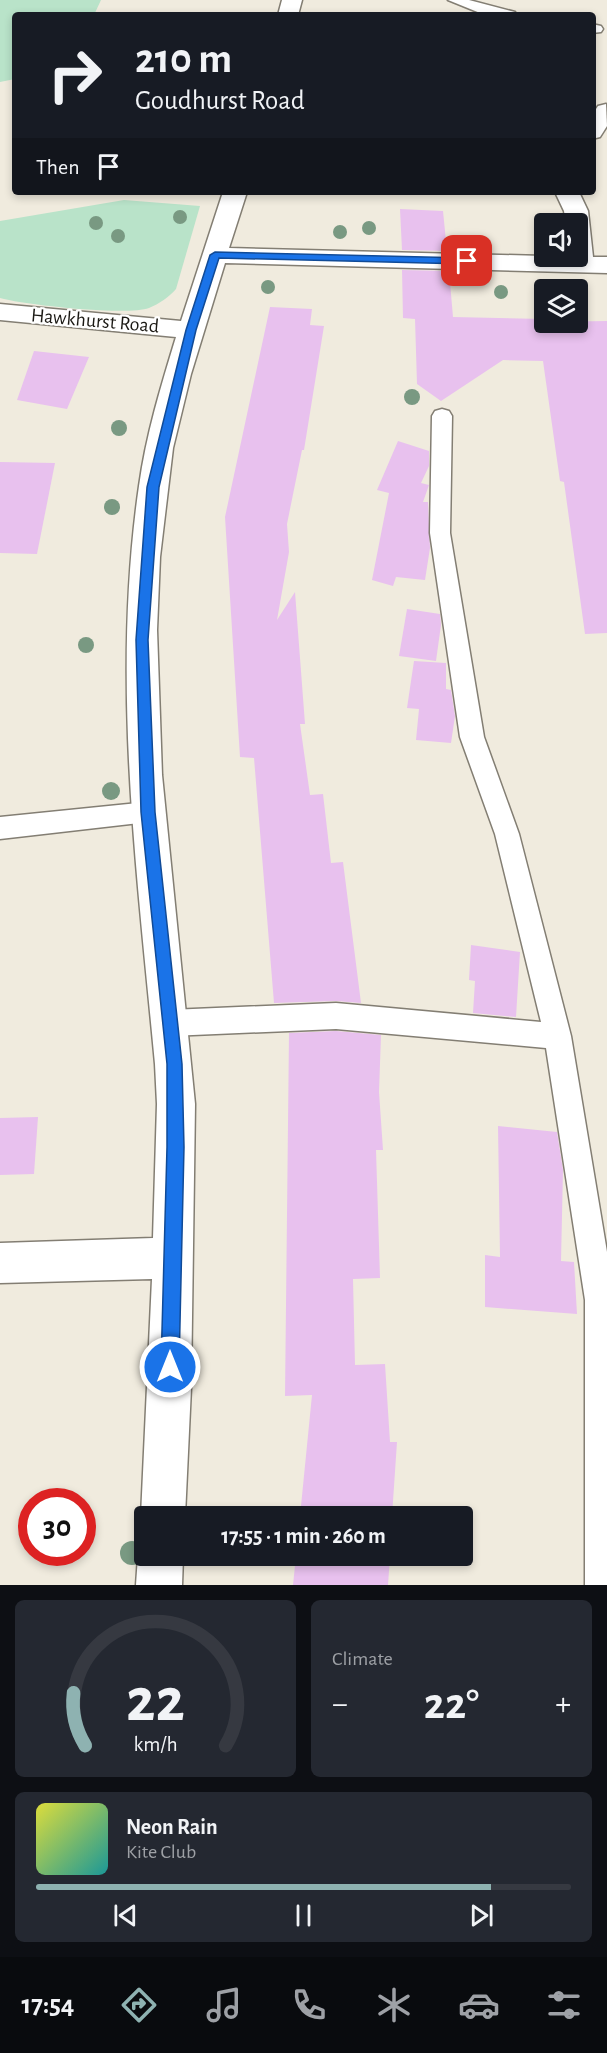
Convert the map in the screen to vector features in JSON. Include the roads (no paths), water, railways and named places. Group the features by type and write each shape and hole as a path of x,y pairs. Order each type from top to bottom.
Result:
{"street":[{"path":"596,126 606,111"},
{"path":"164,1506 170,1388 176,1104 148,812 142,640 147,543 155,475 191,330 234,195"},
{"path":"568,195 576,213"},
{"path":"215,255 534,263"},
{"path":"588,264 607,265"},
{"name":"Hawkhurst Road","path":"0,312 191,330"},
{"path":"0,1263 171,1258"},
{"path":"159,1585 160,1566"}],"lane":[{"path":"455,0 496,12"},
{"path":"442,416 440,533 472,737 507,834 558,1036 600,1300 602,1585"},
{"path":"0,828 148,812"},
{"path":"170,1023 336,1016 558,1036"}]}
